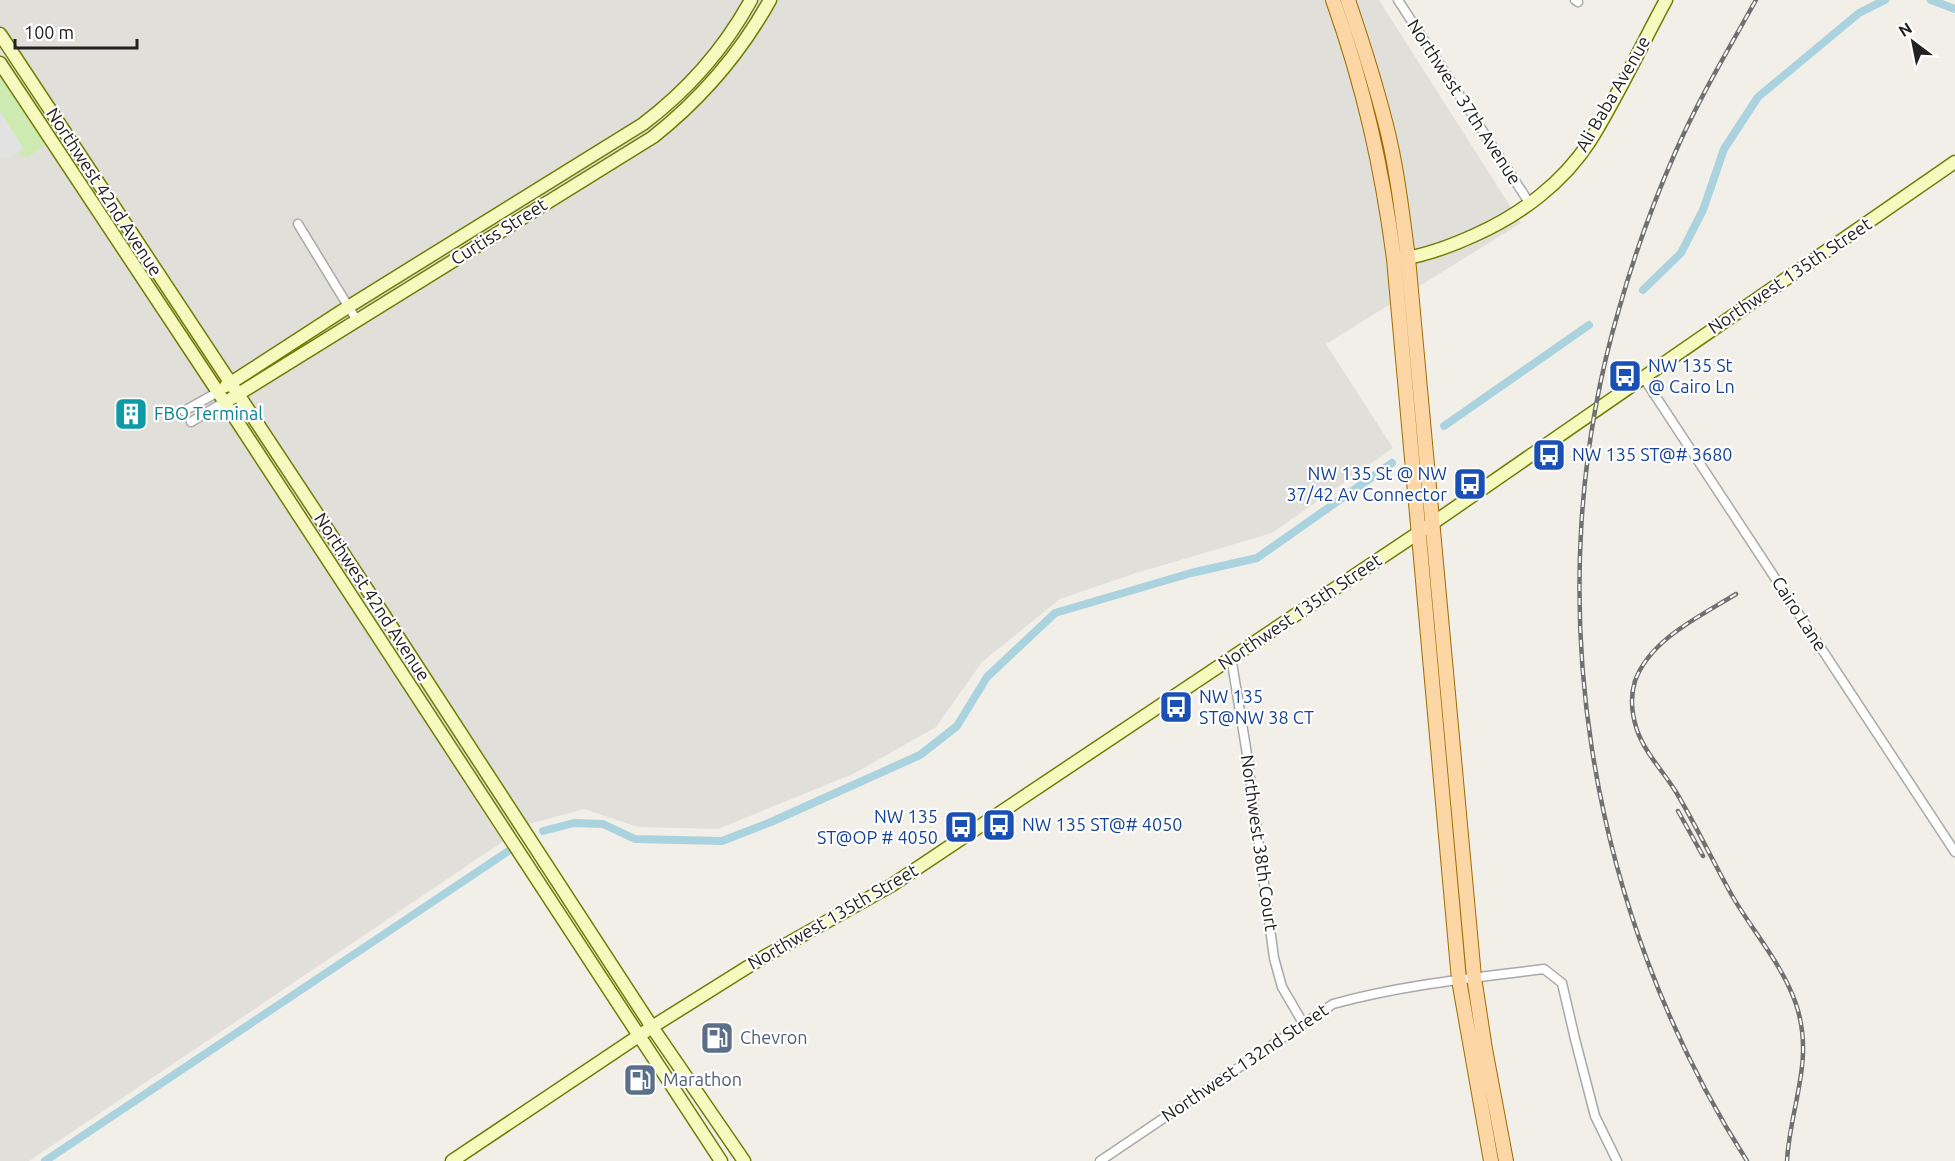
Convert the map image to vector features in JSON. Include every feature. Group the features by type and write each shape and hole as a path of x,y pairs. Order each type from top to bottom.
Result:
{"main road":[{"path":"1333,0 1350,47 1375,139 1386,197 1394,259 1459,980 1491,1161"},
{"path":"1348,0 1371,70 1386,127 1398,186 1408,258 1474,977 1506,1161"}],"street":[{"name":"Curtiss Street","path":"191,422 221,397 348,307 643,124 689,84 720,48 751,0"},
{"name":"Curtiss Street","path":"235,388 356,319 653,137 706,90 752,32 770,0"},
{"name":"Northwest 37th Avenue","path":"1398,0 1530,204"},
{"name":"Ali Baba Avenue","path":"1394,259 1408,258 1448,247 1500,224 1530,204 1559,178 1589,142 1666,0"},
{"name":"Northwest 42nd Avenue","path":"0,34 235,388 652,1027 744,1161"},
{"path":"720,48 733,58"},
{"name":"Northwest 42nd Avenue","path":"0,63 721,1161"},
{"path":"55,147 69,138"},
{"name":"Northwest 135th Street","path":"452,1161 652,1027 762,958 892,885 1433,523 1643,377 1953,168"},
{"path":"298,224 356,319"},
{"name":"Cairo Lane","path":"1643,377 1955,852"},
{"name":"Curtiss Street","path":"184,411 221,397"},
{"path":"364,615 378,606"},
{"name":"Northwest 38th Court","path":"1231,657 1246,748 1274,958 1282,987 1303,1023"},
{"path":"507,832 520,824"},
{"name":"Northwest 132nd Street","path":"1100,1161 1333,1004 1474,977 1544,969 1563,983 1595,1116 1617,1161"}],"shaded area":[{"path":"0,0 1379,0 1521,223 1326,344 1393,448 1272,533 1133,574 1060,599 982,662 936,727 853,774 718,829 638,827 584,809 529,824 29,1161 0,1161"},
{"path":"0,112 24,149 6,159 0,157"}],"green space":[{"path":"0,72 46,144 28,157 21,156 19,152 23,148 0,112"}],"waterway":[{"path":"1643,290 1681,253 1703,210 1724,149 1758,97 1859,13 1885,0"},
{"path":"1931,0 1955,9"},
{"path":"1444,426 1589,325"},
{"path":"543,831 574,823 603,824 635,839 722,841 771,822 920,755 957,726 987,677 1055,613 1191,573 1257,558 1392,463"},
{"path":"45,1161 507,852"}],"railway":[{"path":"1747,1161 1692,1065 1648,963 1614,857 1592,748 1581,638 1581,527 1594,417 1619,309 1638,250 1659,191 1684,133 1756,0"},
{"path":"1736,594 1678,630 1652,653 1642,666 1635,681 1632,706 1637,730 1645,746 1676,792 1734,899 1784,976 1796,1004 1801,1025 1802,1064 1787,1161"},
{"path":"1678,811 1703,856"}],"place":[{"name":"NW 135 St @ Cairo Ln","path":"1625,376"},
{"name":"FBO Terminal","path":"131,414"},
{"name":"NW 135 ST@# 3680","path":"1549,455"},
{"name":"NW 135 St @ NW 37/42 Av Connector","path":"1470,484"},
{"name":"NW 135 ST@NW 38 CT","path":"1176,707"},
{"name":"NW 135 ST@# 4050","path":"999,825"},
{"name":"NW 135 ST@OP # 4050","path":"961,827"},
{"name":"Chevron","path":"717,1038"},
{"name":"Marathon","path":"640,1080"}]}
